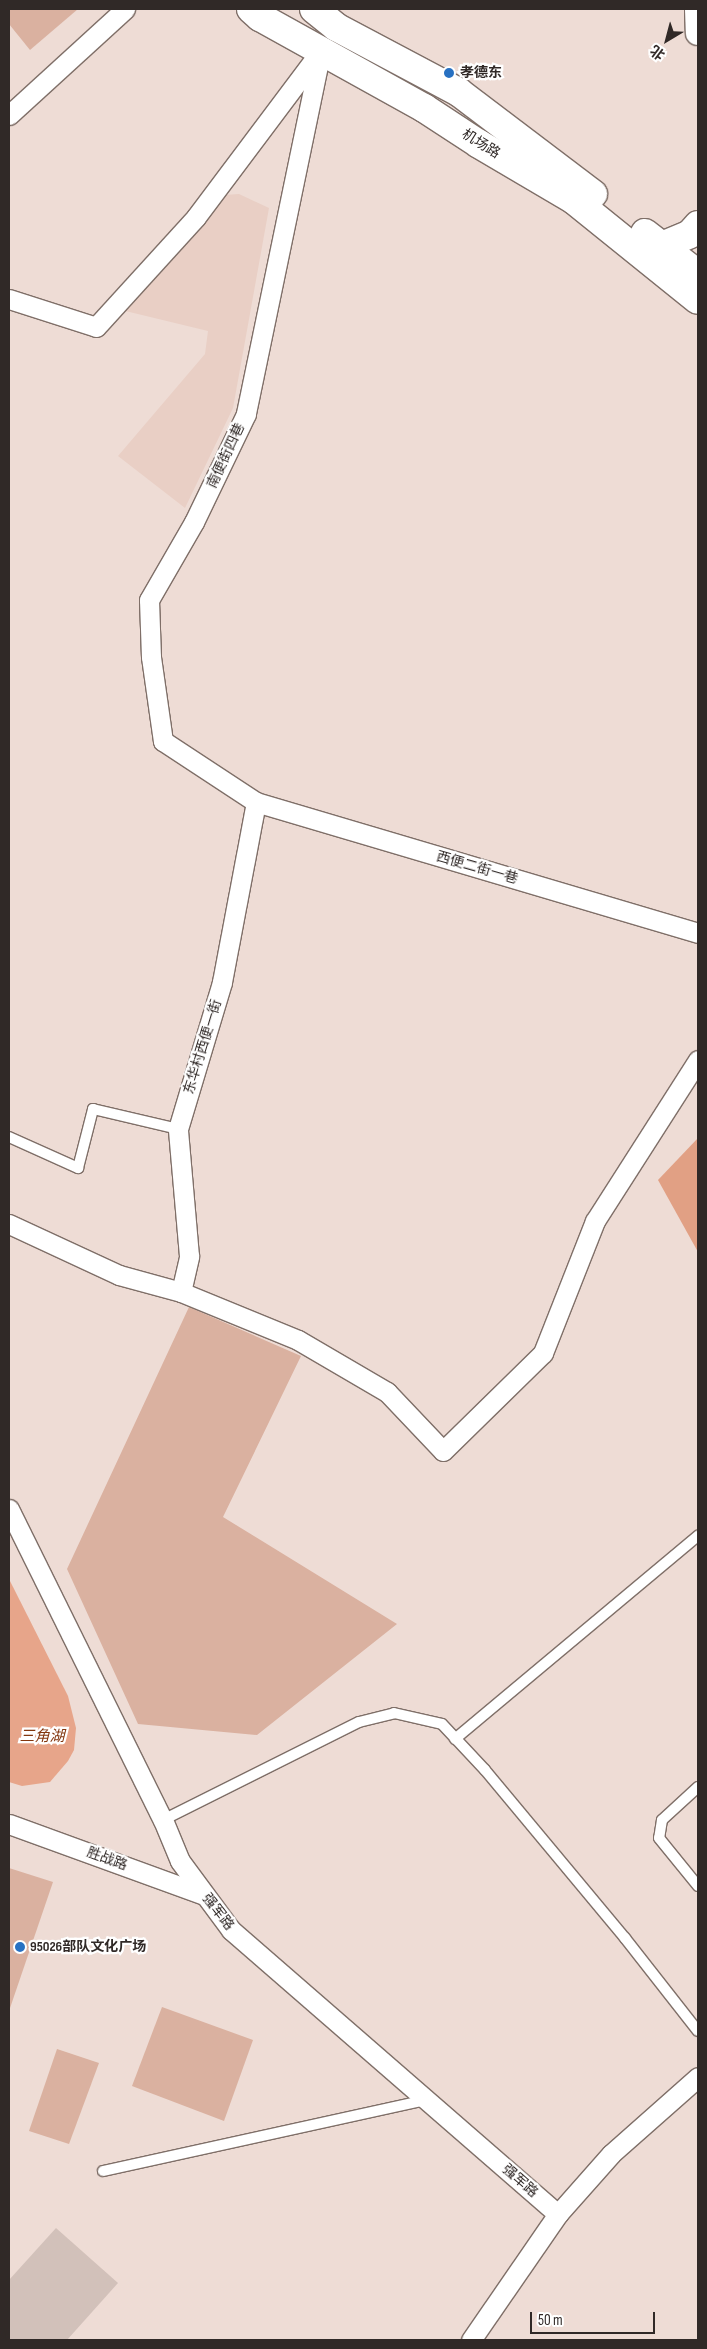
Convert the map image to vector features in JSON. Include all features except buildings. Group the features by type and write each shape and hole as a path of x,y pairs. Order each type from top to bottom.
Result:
{"main road":[{"name":"机场路","path":"250,9 260,17 424,108 478,144 574,200 698,300"},
{"name":"机场路","path":"314,9 336,27 460,93 698,274"},
{"path":"321,51 336,27"},
{"path":"662,246 690,234 698,225"}],"street":[{"path":"9,115 125,9"},
{"path":"697,9 698,33"},
{"path":"9,299 96,327 196,217 321,51"},
{"name":"南便街四巷","path":"256,802 163,741 152,657 149,600 194,522 246,414 321,51"},
{"name":"西便二街一巷","path":"256,802 698,933"},
{"name":"东华村西便一街","path":"181,1292 189,1256 178,1129 222,982 256,802"},
{"path":"9,1224 119,1275 181,1292 298,1340 387,1392 443,1451 543,1353 594,1221 698,1060"},
{"name":"强军路","path":"9,1509 163,1820 180,1861 231,1930 558,2214"},
{"name":"胜战路","path":"9,1824 204,1895"},
{"path":"471,2340 558,2214 611,2154 698,2077"}],"lane":[{"path":"9,1137 78,1168 93,1109 178,1129"},
{"path":"455,1739 698,1536"},
{"path":"163,1820 359,1722 394,1713 442,1724 484,1770 625,1938 698,2031"},
{"path":"698,1787 662,1820 659,1838 698,1886"},
{"path":"103,2171 427,2100"}],"shaded area":[{"path":"9,9 78,9 30,50 9,24"},
{"path":"239,194 269,208 233,408 185,508 118,456 205,354 208,331 113,308 224,195"},
{"path":"698,1138 698,1252 658,1180"},
{"path":"189,1307 301,1356 223,1517 397,1624 257,1735 138,1724 67,1569"},
{"name":"95026部队文化广场","path":"9,1868 53,1882 9,2011"},
{"path":"162,2007 253,2040 224,2121 132,2086"},
{"path":"57,2049 99,2063 69,2144 29,2131"}],"water":[{"name":"三角湖","path":"9,1579 68,1696 76,1728 74,1750 68,1761 50,1782 22,1786 9,1782"}],"place":[{"name":"孝德东","path":"449,73"},
{"name":"95026部队文化广场","path":"20,1947"}]}
